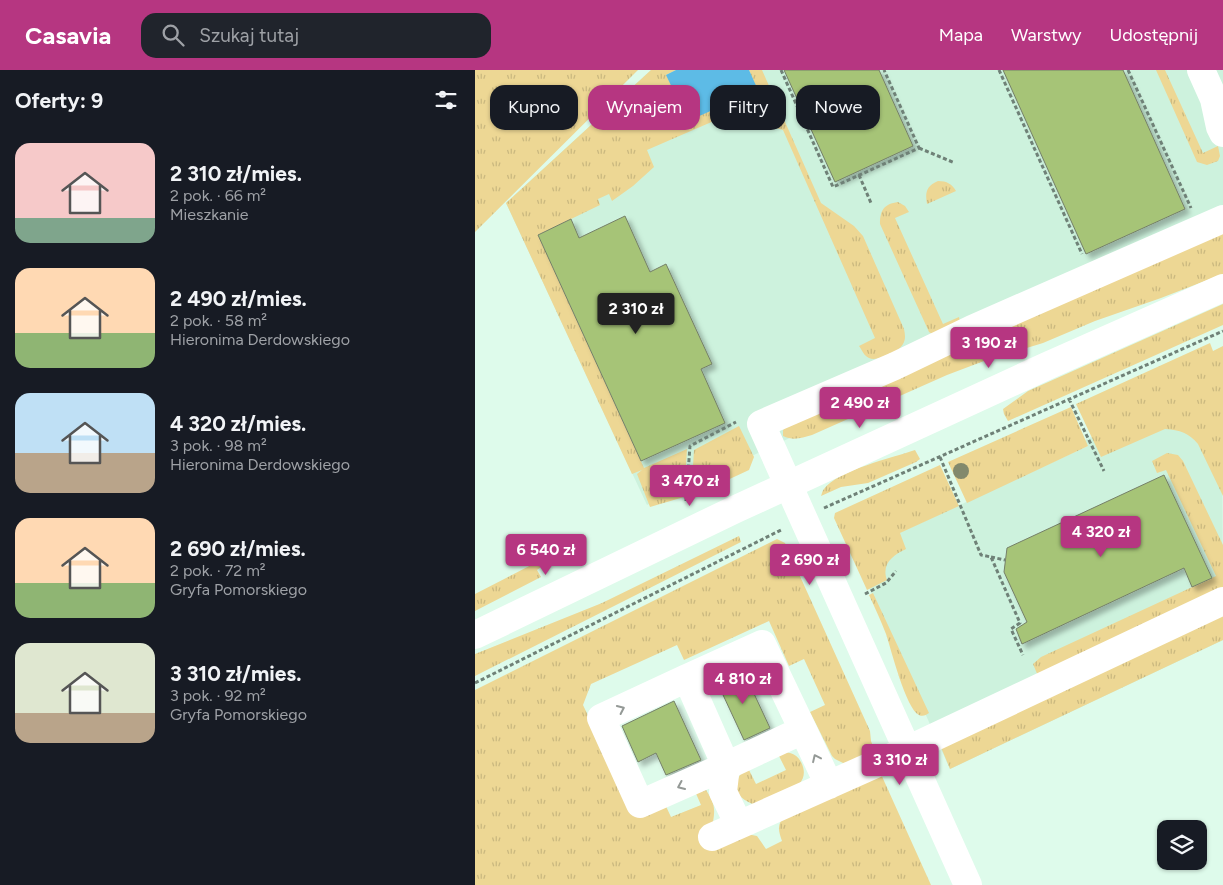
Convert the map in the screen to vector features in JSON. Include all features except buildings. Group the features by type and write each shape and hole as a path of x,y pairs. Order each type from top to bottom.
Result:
{"main road":[{"path":"1201,70 1214,99 1223,133"},
{"path":"968,885 761,424 895,366 973,329 1223,218"},
{"path":"475,635 789,484 1223,288"},
{"path":"712,838 907,750 1223,601"},
{"path":"803,730 640,804 601,718 762,644 803,730 829,785"},
{"path":"687,678 726,766 723,792 739,825"}],"path":[{"path":"781,70 833,187 919,148"},
{"path":"884,70 919,148 955,163"},
{"path":"999,70 1085,262"},
{"path":"1128,70 1193,214"},
{"path":"859,175 871,203"},
{"path":"475,683 803,518 1223,331"},
{"path":"1069,399 1104,471"},
{"path":"686,501 691,446 742,420"},
{"path":"940,457 981,554 1005,560"},
{"path":"991,557 1020,622 1011,629 1023,656"},
{"path":"868,602 865,594 886,583 896,571"}],"shaded area":[{"path":"651,70 1223,70 1223,250 903,385 647,505 506,203 588,128 588,130 700,130 700,85 635,85"},
{"path":"1222,377 1223,640 950,769 861,570 899,533 1088,446 1085,440"}],"green space":[{"path":"475,70 638,70 623,85 588,85 588,120 578,130 578,85 490,85 490,130 578,130 475,232"},
{"path":"651,70 676,70 666,75 727,85 710,85 710,123 700,127 700,85 635,85"},
{"path":"749,70 762,70 769,85 755,85"},
{"path":"1156,70 1165,70 1203,153 1218,146 1220,156 1218,161 1207,165 1197,162"},
{"path":"786,124 821,203 854,226 863,236 904,329 905,340 901,347 887,356 873,359 867,357 859,346 875,338 783,130 786,130"},
{"path":"588,128 588,130 693,130 647,150 654,167 633,186 612,201 609,194 598,199 600,205 538,235 644,468 687,449 684,497 650,507 637,474 642,470 632,474 506,203"},
{"path":"938,181 949,183 956,191 927,204 927,190"},
{"path":"898,202 905,206 909,212 895,218 943,324 959,317 960,322 932,334 929,332 880,224 884,208 889,204"},
{"path":"1223,230 1223,274 1095,321 1043,343 984,361 947,375 812,435 794,439 783,436 783,430 787,426"},
{"path":"1223,304 1223,325 1008,421 1004,414 1003,409 1028,391"},
{"path":"1210,343 1213,351 1223,346 1223,496 1198,444 1191,437 1180,431 1165,429 1101,457 1076,404"},
{"path":"1071,407 1088,446 967,503 948,462"},
{"path":"739,426 754,457 749,470 691,497 694,450"},
{"path":"915,450 920,459 916,462 868,483 841,487 821,496 824,489 831,482 853,470"},
{"path":"1167,453 1178,455 1183,461 1223,545 1223,590 1038,676 1033,664 1041,657 1216,576 1166,470 1157,473 1152,461"},
{"path":"940,465 959,506 900,533 906,549 889,561 886,569 887,580 867,590 834,518 835,513"},
{"path":"739,536 741,542 475,676 475,654 602,603"},
{"path":"777,539 785,543 870,731 875,752 843,763 832,756 810,712 825,705 804,659 789,666 769,621 684,660 677,645 591,684 583,705 633,810 664,802 671,817 701,805 694,789 705,788 713,804 713,822 757,836 766,849 782,841 779,825 782,819 880,772 931,885 475,885 475,690"},
{"path":"566,547 537,570 541,577 475,611 475,594"},
{"path":"873,593 929,713 926,715 919,715 914,710 904,691 886,634 869,595"},
{"path":"1223,613 1223,640 950,769 940,745"},
{"path":"777,752 791,753 797,756 801,762 804,771 798,786 791,791 756,805 748,802 739,794 737,789 738,778 747,766 756,784 786,770"}],"water":[{"path":"676,70 749,70 756,85 710,85 710,111 700,116 700,85 671,85 666,75"}]}
